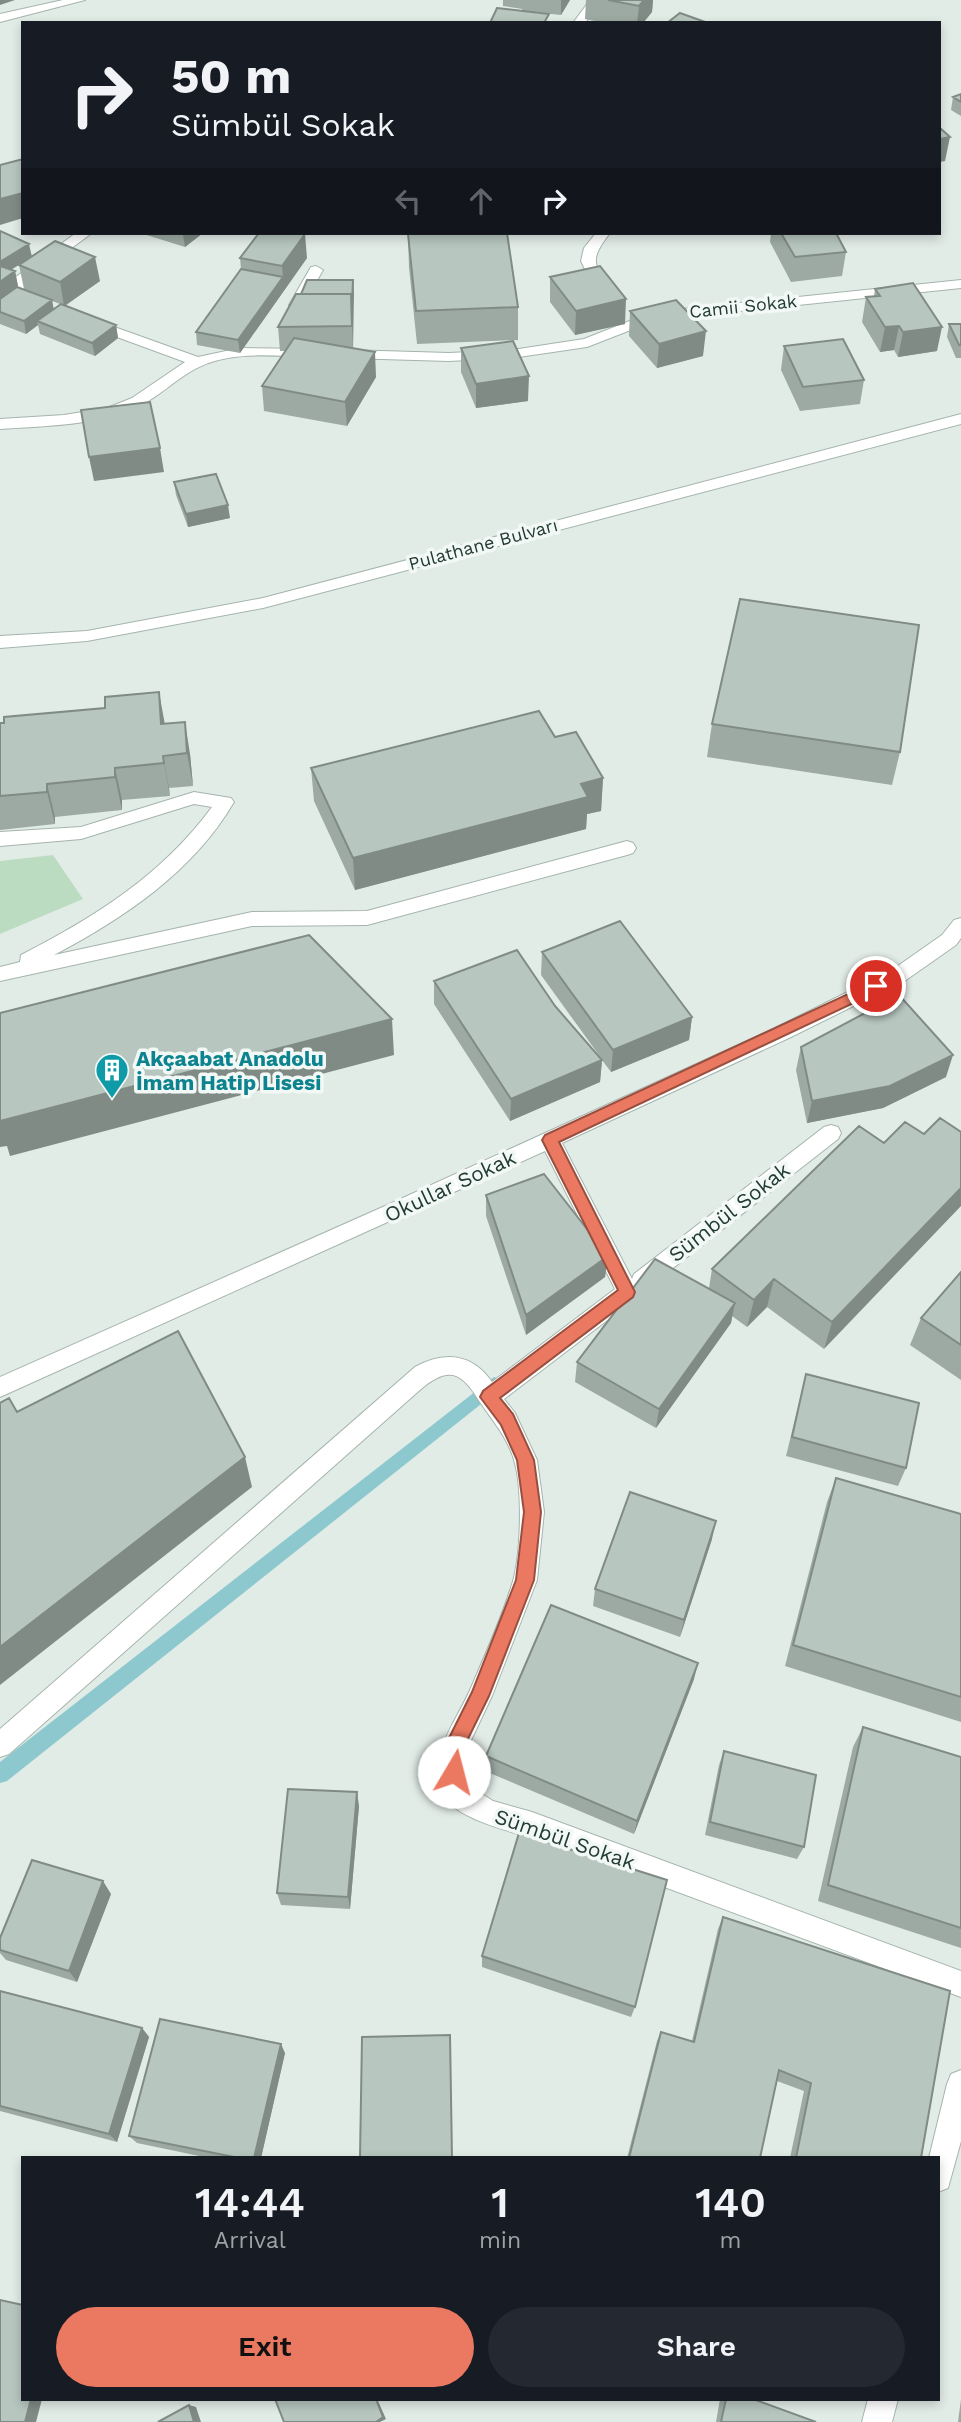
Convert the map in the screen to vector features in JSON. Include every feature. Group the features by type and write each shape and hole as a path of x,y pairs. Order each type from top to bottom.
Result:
{"street":[{"path":"0,18 79,0"},
{"path":"580,21 596,0"},
{"path":"82,235 16,282 34,302 198,362"},
{"path":"601,235 589,248 587,264 593,278 611,296"},
{"path":"290,317 316,270"},
{"name":"Camii Sokak","path":"0,424 79,418 125,407 152,395 198,362 273,346 391,356 512,354 587,343 632,318 961,284"},
{"name":"Pulathane Bulvarı","path":"0,642 87,636 263,603 961,419"},
{"path":"0,839 81,833 194,798 225,802 210,825 186,852 135,900 82,932 0,973"},
{"path":"0,973 252,919 367,918 627,848"},
{"name":"Okullar Sokak","path":"0,1387 782,1033 899,975 949,940 961,925"},
{"name":"Sümbül Sokak","path":"831,1133 489,1397 507,1420 526,1460 533,1512 525,1580 480,1696 452,1752 456,1792 486,1812 532,1825 961,1984"},
{"path":"550,1140 627,1292"},
{"path":"0,1745 386,1408 424,1371 453,1364 470,1371 489,1397"},
{"path":"940,2172 956,2127 961,2084"},
{"path":"877,2422 882,2401"}],"green space":[{"path":"53,855 83,899 0,934 0,861"}],"building":[{"path":"608,0 644,0 639,6"},
{"path":"497,8 549,14 545,21 491,21"},
{"path":"680,13 702,21 670,21"},
{"path":"961,94 961,102 953,97"},
{"path":"941,129 950,137 941,139"},
{"path":"21,160 21,194 0,199 0,165"},
{"path":"0,231 29,244 0,262"},
{"path":"257,235 304,235 282,266 240,258"},
{"path":"408,235 507,235 518,307 416,311"},
{"path":"782,235 837,235 846,252 795,257"},
{"path":"55,241 95,257 60,282 19,265"},
{"path":"0,266 15,271 0,282"},
{"path":"600,266 626,299 576,311 550,277"},
{"path":"241,269 283,277 238,340 196,332"},
{"path":"307,280 353,280 352,305 351,294 301,294"},
{"path":"913,283 942,327 903,332 899,326 885,327 866,297 880,296 875,289"},
{"path":"17,287 52,300 24,321 0,312 0,299"},
{"path":"296,294 351,294 352,326 278,327"},
{"path":"676,300 706,331 659,344 630,311"},
{"path":"61,304 116,325 92,343 37,321"},
{"path":"949,324 961,324 961,345 959,345"},
{"path":"294,338 375,352 345,402 262,386"},
{"path":"843,339 864,380 803,387 784,346"},
{"path":"513,341 529,376 476,384 461,348"},
{"path":"150,402 160,448 89,457 81,410"},
{"path":"216,474 228,505 186,514 174,482"},
{"path":"740,599 919,625 900,752 712,724"},
{"path":"159,692 161,724 185,722 187,753 163,756 164,763 115,768 115,777 47,784 47,792 0,796 0,723 4,723 4,717 105,708 105,697"},
{"path":"539,711 555,737 576,732 603,778 581,784 588,797 353,858 311,768"},
{"path":"620,921 692,1017 613,1050 542,952"},
{"name":"Akçaabat Anadolu İmam Hatip Lisesi","path":"309,935 392,1019 0,1121 0,1013"},
{"path":"517,950 555,1006 602,1060 511,1099 434,981"},
{"path":"899,995 953,1055 890,1086 812,1101 801,1047"},
{"path":"940,1118 961,1132 961,1188 832,1322 774,1279 754,1300 712,1269 859,1126 884,1143 905,1122 924,1134"},
{"path":"544,1174 608,1256 526,1315 486,1195"},
{"path":"655,1259 735,1303 659,1409 577,1362"},
{"path":"961,1272 961,1345 921,1318"},
{"path":"178,1331 245,1457 0,1647 0,1403 9,1398 17,1412"},
{"path":"806,1374 919,1403 906,1468 792,1437"},
{"path":"836,1478 961,1514 961,1697 793,1645"},
{"path":"630,1492 716,1521 684,1620 595,1589"},
{"path":"551,1605 698,1663 637,1821 486,1756"},
{"path":"863,1727 961,1757 961,1928 828,1885"},
{"path":"724,1751 816,1775 804,1847 710,1822"},
{"path":"288,1789 357,1792 348,1897 277,1893"},
{"path":"519,1833 667,1880 635,2007 482,1956"},
{"path":"32,1860 103,1881 69,1971 0,1950 0,1938"},
{"path":"723,1917 950,1991 921,2156 796,2156 811,2083 779,2070 760,2156 630,2156 661,2032 694,2042"},
{"path":"0,1991 142,2028 109,2134 0,2106"},
{"path":"160,2019 281,2044 254,2156 229,2156 129,2136"},
{"path":"450,2035 452,2156 360,2156 362,2037"},
{"path":"0,2300 21,2305 21,2401 30,2401 25,2422 0,2422"},
{"path":"276,2401 377,2401 383,2417 376,2422 284,2422"},
{"path":"726,2401 758,2401 816,2422 721,2422"},
{"path":"189,2405 194,2422 158,2422"}],"waterway":[{"path":"0,1774 494,1384"}],"place":[{"name":"Akçaabat Anadolu İmam Hatip Lisesi","path":"112,1100"}],"route":[{"path":"454,1772 452,1752 480,1696 525,1580 533,1512 526,1460 507,1420 489,1397 627,1292 550,1140 782,1033 876,986"}]}
